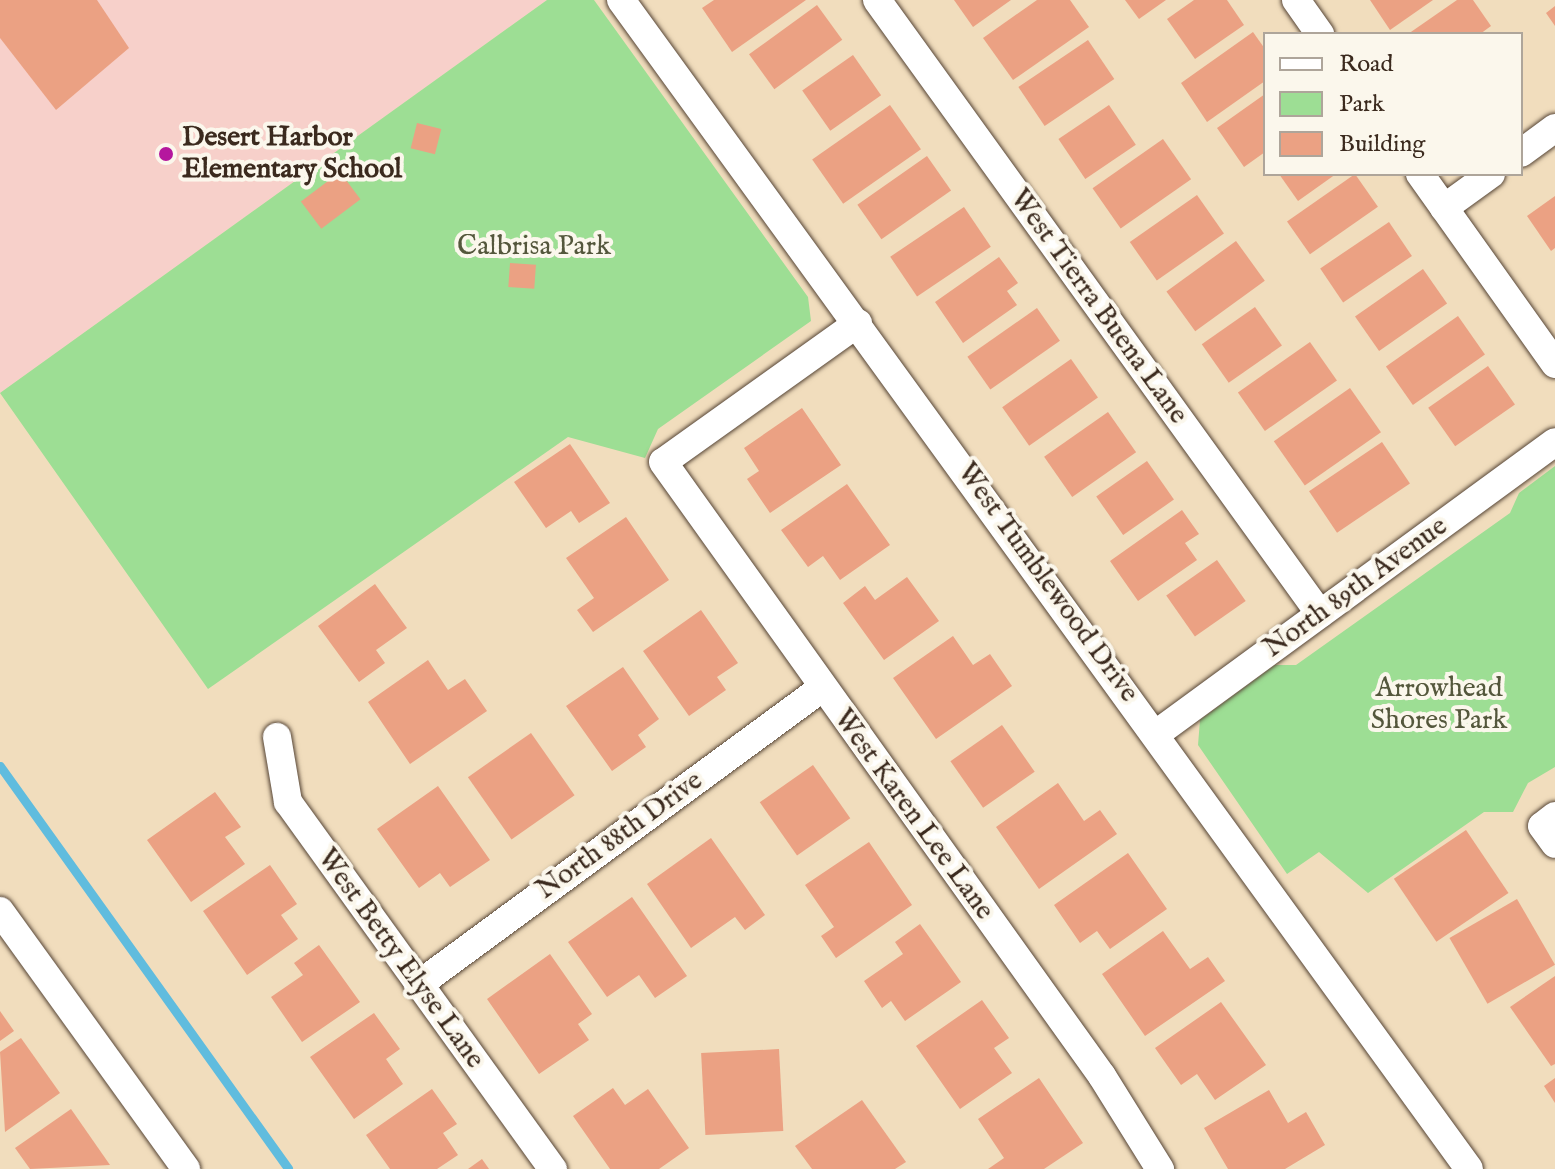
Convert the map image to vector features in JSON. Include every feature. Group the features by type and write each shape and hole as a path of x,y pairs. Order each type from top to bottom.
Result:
{"street":[{"name":"West Tumblewood Drive","path":"621,0 1469,1169"},
{"name":"West Tierra Buena Lane","path":"877,0 1320,614"},
{"path":"1296,0 1319,32"},
{"path":"1523,152 1555,128"},
{"path":"1421,176 1555,364"},
{"path":"1444,208 1488,176"},
{"name":"West Karen Lee Lane","path":"858,323 663,462 1102,1076 1160,1169"},
{"name":"North 89th Avenue","path":"1156,734 1555,442"},
{"name":"North 88th Drive","path":"418,985 822,688"},
{"name":"West Betty Elyse Lane","path":"277,737 288,802 553,1169"},
{"path":"0,911 186,1169"}],"shaded area":[{"name":"Desert Harbor Elementary School","path":"0,0 547,0 0,393"}],"green space":[{"name":"Calbrisa Park","path":"547,0 594,0 808,297 811,321 658,429 645,458 568,437 208,689 0,393"},
{"name":"Arrowhead Shores Park","path":"1555,466 1555,767 1528,783 1513,812 1484,812 1368,893 1319,852 1287,874 1198,745 1200,720 1275,665 1296,665 1510,513 1519,493"}],"building":[{"path":"0,0 97,0 129,48 56,110 0,38"},
{"path":"714,0 806,0 732,52 702,8"},
{"path":"954,0 1011,0 973,27"},
{"path":"1037,0 1070,0 1089,27 1013,80 983,38"},
{"path":"1125,0 1166,0 1139,19"},
{"path":"1194,0 1227,0 1244,25 1195,59 1167,19"},
{"path":"1370,0 1433,0 1390,30"},
{"path":"1457,0 1473,0 1491,26 1483,32 1411,32"},
{"path":"817,5 842,40 774,89 749,54"},
{"path":"1555,6 1555,26 1546,13"},
{"path":"1253,32 1263,46 1263,82 1207,122 1181,83"},
{"path":"1088,40 1114,79 1045,126 1018,87"},
{"path":"853,55 881,95 830,131 802,91"},
{"path":"1263,95 1263,153 1244,167 1217,128"},
{"path":"890,105 921,149 843,204 812,159"},
{"path":"1109,105 1136,145 1085,179 1058,139"},
{"path":"417,123 441,129 435,154 411,148"},
{"path":"1163,139 1191,179 1121,228 1093,188"},
{"path":"927,156 951,190 881,239 857,205"},
{"path":"340,172 360,199 321,229 301,201"},
{"path":"1280,176 1333,176 1298,201"},
{"path":"1356,176 1378,207 1310,254 1287,222"},
{"path":"1197,195 1224,234 1157,281 1130,242"},
{"path":"1555,196 1555,248 1551,251 1527,216"},
{"path":"964,207 991,247 917,297 890,257"},
{"path":"1389,222 1412,256 1343,302 1320,268"},
{"path":"1236,241 1265,281 1195,331 1166,292"},
{"path":"999,257 1018,283 1007,291 1017,305 963,343 935,302"},
{"path":"510,263 536,265 534,289 508,287"},
{"path":"1423,269 1447,303 1379,351 1355,317"},
{"path":"1255,307 1282,346 1229,383 1202,344"},
{"path":"1037,308 1060,341 990,390 967,357"},
{"path":"1458,316 1485,355 1413,405 1386,366"},
{"path":"1310,342 1337,381 1265,431 1238,392"},
{"path":"1071,359 1098,398 1029,446 1002,407"},
{"path":"1488,366 1515,405 1455,446 1428,408"},
{"path":"1350,388 1381,432 1305,486 1274,441"},
{"path":"802,408 841,465 770,513 747,479 759,471 744,448"},
{"path":"1108,412 1136,452 1072,497 1044,457"},
{"path":"1382,442 1410,483 1337,533 1309,491"},
{"path":"570,444 610,503 579,523 571,511 546,528 514,482"},
{"path":"1147,461 1174,500 1123,535 1096,497"},
{"path":"847,484 890,545 840,580 823,556 808,567 781,530"},
{"path":"1182,510 1199,534 1185,543 1197,560 1138,601 1110,561"},
{"path":"626,517 669,580 593,632 577,610 594,598 566,558"},
{"path":"1217,560 1246,601 1195,637 1166,596"},
{"path":"907,577 939,621 884,660 843,603 865,586 875,600"},
{"path":"375,584 407,628 376,650 385,663 359,682 318,626"},
{"path":"701,610 738,663 717,677 726,690 689,716 643,651"},
{"path":"953,636 973,665 990,654 1012,686 936,739 893,678"},
{"path":"428,660 448,690 465,679 487,711 410,764 368,702"},
{"path":"623,667 659,719 638,735 646,747 612,771 566,706"},
{"path":"1002,725 1035,772 983,808 950,761"},
{"path":"531,733 575,795 512,839 468,777"},
{"path":"813,765 850,818 797,856 760,802"},
{"path":"1058,783 1084,821 1100,810 1117,834 1039,889 996,827"},
{"path":"438,786 490,860 450,887 440,873 419,888 377,829"},
{"path":"215,792 241,827 225,837 245,864 191,902 147,840"},
{"path":"1466,830 1508,893 1436,942 1394,879"},
{"path":"711,838 765,915 745,930 735,917 691,948 647,884"},
{"path":"869,842 912,905 836,958 821,936 834,927 805,885"},
{"path":"1128,853 1167,909 1110,949 1097,931 1080,943 1054,905"},
{"path":"270,865 297,904 281,915 298,939 247,975 203,911"},
{"path":"632,897 687,976 655,998 639,975 607,997 568,942"},
{"path":"1517,899 1555,965 1487,1004 1449,938"},
{"path":"920,924 961,982 905,1021 891,1001 882,1008 864,981 903,954 895,942"},
{"path":"1163,931 1190,969 1208,957 1225,981 1145,1036 1102,974"},
{"path":"319,945 360,1002 302,1042 271,997 303,975 294,963"},
{"path":"550,954 592,1014 578,1024 589,1040 539,1074 487,999"},
{"path":"1555,976 1555,1064 1551,1066 1510,1007"},
{"path":"982,1000 1009,1038 994,1048 1012,1073 960,1109 916,1046"},
{"path":"1221,1002 1266,1065 1215,1100 1197,1074 1181,1085 1155,1048"},
{"path":"0,1011 14,1031 0,1041"},
{"path":"374,1013 400,1049 386,1059 403,1084 354,1119 310,1057"},
{"path":"21,1038 60,1093 5,1132 0,1052"},
{"path":"779,1049 783,1131 705,1135 701,1053"},
{"path":"1039,1078 1083,1143 1044,1169 988,1169 1004,1158 978,1119"},
{"path":"1555,1078 1555,1103 1544,1086"},
{"path":"613,1088 625,1105 648,1089 689,1148 659,1169 610,1169 573,1116"},
{"path":"432,1089 457,1124 443,1133 458,1155 437,1169 390,1169 366,1135"},
{"path":"1269,1090 1288,1123 1306,1112 1325,1145 1285,1169 1228,1169 1204,1128"},
{"path":"862,1100 906,1162 895,1169 812,1169 795,1146"},
{"path":"71,1109 110,1165 30,1169 15,1148"},
{"path":"482,1159 489,1169 468,1169"}],"waterway":[{"path":"0,766 288,1169"}],"place":[{"name":"Desert Harbor Elementary School","path":"166,154"}]}
